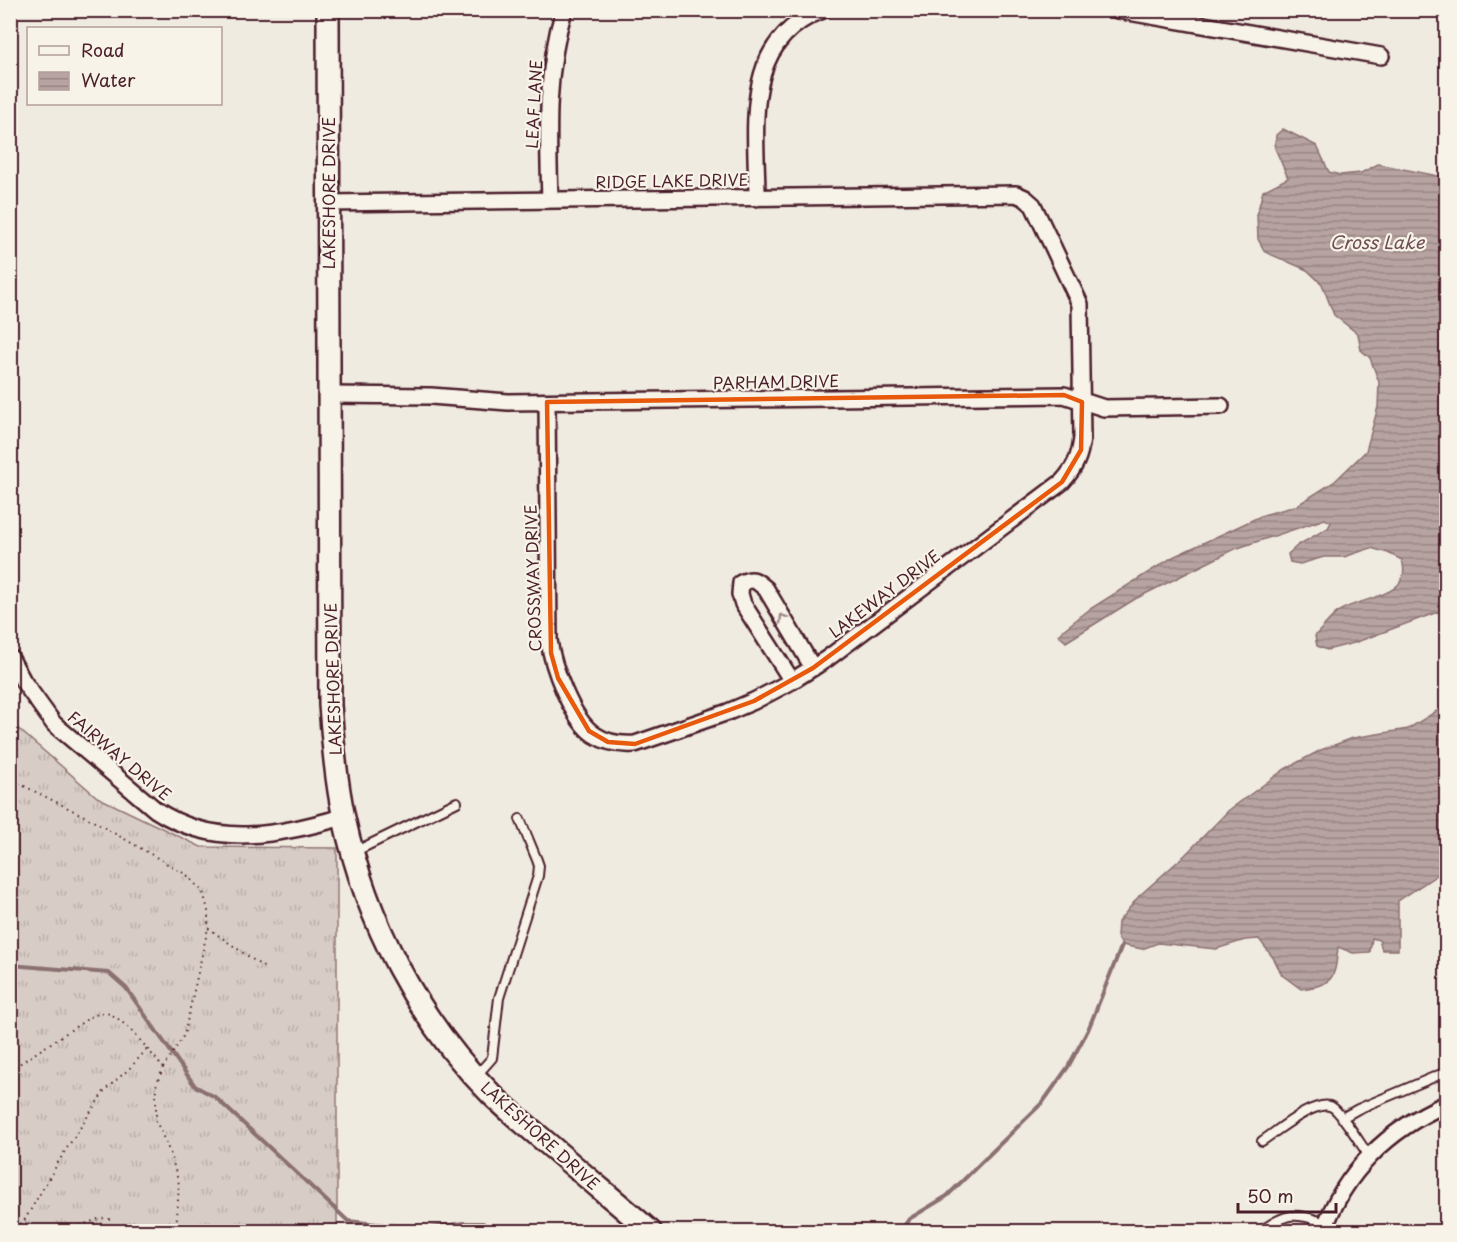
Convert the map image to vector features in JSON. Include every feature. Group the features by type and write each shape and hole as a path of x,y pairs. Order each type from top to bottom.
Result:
{"main road":[{"name":"LAKESHORE DRIVE","path":"328,10 330,705 335,764 343,817 371,907 398,966 429,1018 491,1094 651,1232"}],"street":[{"name":"LEAF LANE","path":"550,200 548,102 551,65 564,10"},
{"path":"757,198 756,105 761,73 777,44 792,28 823,10"},
{"path":"1117,10 1381,56"},
{"name":"RIDGE LAKE DRIVE","path":"328,203 1016,194"},
{"name":"LAKEWAY DRIVE","path":"635,744 754,701 813,668 1062,482 1074,468 1081,450 1080,304 1033,205 1016,194"},
{"name":"PARHAM DRIVE","path":"329,395 431,396 508,402 547,402 1064,395 1104,408 1221,406"},
{"name":"CROSSWAY DRIVE","path":"547,402 549,640 554,666 578,715 590,731 608,741 624,745 635,744"},
{"path":"792,681 743,604 740,594 741,583 750,579 756,580 766,589 813,668"},
{"name":"FAIRWAY DRIVE","path":"10,657 23,681 54,724 156,810 170,819 190,828 212,833 255,836 306,827 343,817"},
{"path":"1324,1227 1343,1190 1359,1166 1403,1127 1446,1104"}],"lane":[{"path":"353,853 457,802"},
{"path":"476,1076 492,1058 499,998 538,876 537,860 520,819"},
{"path":"1342,1118 1358,1108 1446,1072"},
{"path":"1262,1141 1317,1106 1324,1105 1331,1106 1342,1118 1369,1156"},
{"path":"1259,1232 1280,1218 1292,1214 1324,1227"}],"path":[{"path":"10,775 18,783 86,817 187,875 203,892 208,910 208,928 184,1035 163,1068 156,1086 156,1120 171,1155 179,1184 176,1232"},
{"path":"208,928 266,969"},
{"path":"10,1070 79,1023 102,1013 111,1014 120,1021 148,1048 163,1068"},
{"path":"10,1231 24,1221 65,1151 105,1090 148,1048"},
{"path":"63,1232 101,1218 109,1219 108,1232"}],"highlighted area":[{"path":"1064,395 1082,402 1081,450 1062,482 813,668 754,701 635,744 608,742 589,731 558,678 551,653 547,402"}],"green space":[{"path":"11,712 14,725 97,797 201,847 337,848 337,1231 11,1231"}],"water":[{"name":"Cross Lake","path":"1283,129 1317,146 1329,172 1340,175 1361,173 1378,164 1438,176 1446,175 1446,609 1354,643 1327,650 1317,646 1315,636 1334,615 1350,606 1394,589 1404,572 1402,560 1371,548 1344,557 1324,557 1300,564 1290,562 1288,554 1298,545 1328,528 1331,522 1325,519 1235,549 1135,599 1066,642 1059,635 1090,609 1173,557 1263,515 1296,506 1334,482 1366,451 1378,407 1379,382 1370,358 1361,350 1358,334 1334,315 1322,284 1307,270 1265,252 1258,239 1257,214 1263,191 1288,178 1275,148 1276,135"},
{"path":"1446,696 1446,859 1437,875 1398,901 1398,950 1382,950 1379,940 1372,938 1370,952 1353,953 1338,947 1336,966 1331,978 1321,985 1301,989 1282,975 1274,959 1259,939 1245,940 1216,949 1158,943 1142,949 1122,945 1117,936 1118,922 1139,896 1185,855 1229,810 1285,769 1321,750 1353,738 1408,729 1440,709"}],"waterway":[{"path":"900,1232 909,1219 947,1196 1043,1102 1068,1067 1088,1030 1122,945"},
{"path":"10,965 109,973 126,988 195,1086 215,1097 348,1221 423,1229 464,1223 483,1223"},
{"path":"476,1232 483,1223"}]}
